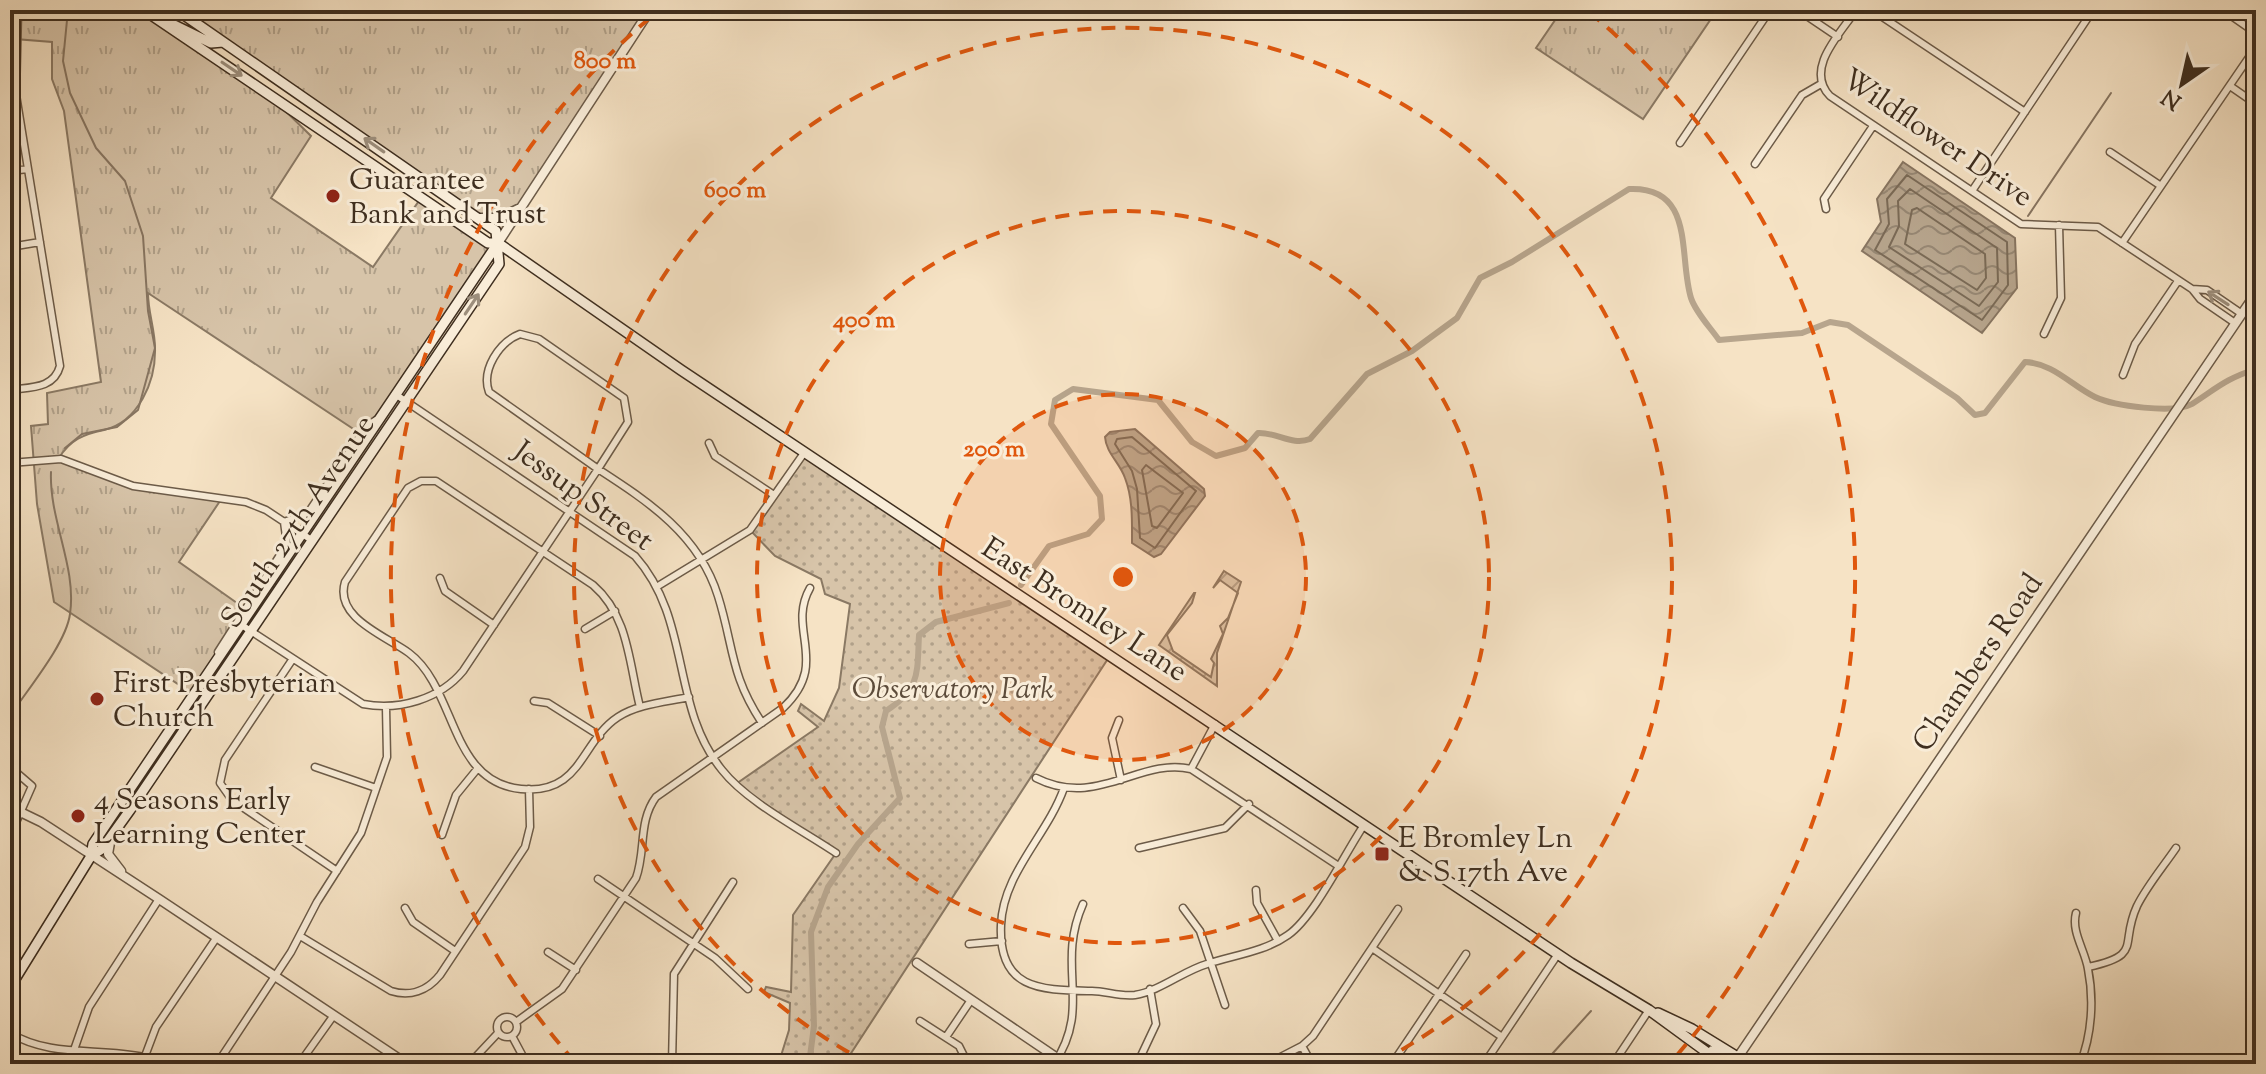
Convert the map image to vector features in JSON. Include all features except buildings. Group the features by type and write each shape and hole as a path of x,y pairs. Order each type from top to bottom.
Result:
{"main road":[{"name":"East Bromley Lane","path":"177,10 496,231 498,243"},
{"name":"East Bromley Lane","path":"146,12 415,196 488,243 498,243 804,453 1558,954 1649,1010 1723,1064"},
{"path":"146,12 211,43 223,42"},
{"name":"South 27th Avenue","path":"10,987 91,856 93,844 498,243"},
{"name":"South 27th Avenue","path":"91,856 102,849 252,632 499,264 498,243"},
{"name":"East Bromley Lane","path":"1649,1010 1679,1022 1737,1060 1749,1064"},
{"path":"1678,1032 1729,1059 1737,1060"}],"street":[{"path":"10,390 47,384 60,366 13,95 18,10"},
{"name":"South 27th Avenue","path":"498,243 650,10"},
{"path":"1680,143 1770,10"},
{"path":"1798,10 1838,37"},
{"name":"Wildflower Drive","path":"1856,10 1819,68 1821,84 1830,96 2021,224 2090,224 2192,289 2200,299 2235,323"},
{"path":"1872,10 2025,112"},
{"path":"2075,10 2087,18"},
{"path":"1972,191 2093,10"},
{"path":"2223,10 2256,33"},
{"path":"2122,243 2256,47"},
{"path":"1755,164 1802,95 1821,84"},
{"path":"2230,86 2256,104"},
{"path":"1826,209 1824,199 1873,126"},
{"path":"2110,152 2161,186"},
{"path":"10,171 28,169"},
{"path":"477,218 500,218 522,207"},
{"path":"2044,334 2061,298 2059,225"},
{"path":"10,247 40,242"},
{"path":"2123,375 2131,351 2178,281"},
{"name":"Wildflower Drive","path":"2192,289 2207,290 2242,314"},
{"name":"Chambers Road","path":"1737,1060 2256,293"},
{"path":"240,624 352,699 386,707 437,693 457,678 543,552 598,469 628,422 630,404 617,390 539,339 519,331 491,364 486,384 498,401 598,469 665,516 701,561 717,594 740,687 762,723"},
{"path":"478,386 486,384"},
{"name":"Jessup Street","path":"395,394 630,551 658,586 669,610 698,728 713,757 743,789 836,853"},
{"path":"284,522 308,513 366,427 379,418"},
{"path":"709,443 715,456 774,495"},
{"path":"658,586 750,530 804,453"},
{"path":"10,463 40,458 65,460 133,486 246,502 313,541"},
{"path":"640,707 624,632 615,611 593,585 436,481 413,484 347,577 343,599 359,619 415,659 478,768 504,785 529,789 567,778 614,720 640,707 689,697"},
{"path":"211,667 226,635 285,548 284,522"},
{"path":"440,578 445,591 494,625"},
{"path":"10,586 10,609"},
{"path":"516,1022 552,998 576,970 624,897 640,867 643,828 650,805 678,781 788,703 803,680 808,653 801,608 810,588"},
{"path":"585,629 615,611"},
{"path":"292,660 225,760 216,784 232,800 337,871"},
{"path":"534,701 548,703 600,736"},
{"path":"217,1064 300,936 361,833 388,749 386,707"},
{"path":"1119,720 1112,738 1121,780"},
{"path":"1191,769 1215,724"},
{"path":"10,767 32,786 10,836"},
{"path":"315,767 376,788"},
{"path":"442,835 458,792 478,768"},
{"path":"1036,778 1064,788 1089,787 1173,768 1191,769 1249,804 1337,865"},
{"path":"1064,788 1055,810 1009,887 1003,909 1002,941 1006,962 1024,982 1047,990 1129,995 1211,962 1278,941 1305,919 1364,825"},
{"path":"300,936 386,989 414,997 436,981 525,847 530,827 529,789"},
{"path":"1139,848 1225,828 1249,804"},
{"path":"10,807 159,899 407,1064"},
{"path":"112,835 109,858 129,880"},
{"path":"2088,967 2113,961 2124,952 2130,940 2136,909 2176,848"},
{"path":"598,879 727,967 748,989"},
{"path":"672,1064 674,974 733,882"},
{"path":"1256,890 1257,903 1278,941"},
{"path":"74,1050 83,1020 99,989 159,899"},
{"path":"917,963 1059,1062 1073,1026 1071,945 1083,904"},
{"path":"405,908 413,922 455,951"},
{"path":"1183,908 1200,931 1225,1005"},
{"path":"1267,1064 1302,1046 1398,909"},
{"path":"2076,913 2074,924 2088,967 2090,1013 2080,1064"},
{"path":"10,1033 41,1048 107,1050 143,1060 156,1027 217,937"},
{"path":"969,944 1002,941"},
{"path":"1372,948 1502,1037"},
{"path":"548,952 576,970"},
{"path":"1392,1064 1466,954"},
{"path":"1484,1064 1558,954"},
{"path":"1140,1058 1156,1024 1150,989"},
{"path":"946,1037 971,1000"},
{"path":"1613,1064 1649,1010"},
{"path":"299,1064 334,1015"},
{"path":"508,1017 516,1022 517,1029 512,1036 505,1038 498,1033 497,1024 502,1018 508,1017"},
{"path":"920,1021 946,1037 970,1060"},
{"path":"469,1064 498,1033"},
{"path":"512,1036 527,1064"},
{"path":"1302,1046 1312,1064"},
{"path":"1700,1064 1708,1053"},
{"path":"384,1064 392,1054"}],"green space":[{"path":"18,10 144,10 268,94 311,136 271,198 373,267 421,198 488,243 496,243 379,418 361,434 148,293 155,341 152,374 143,399 126,419 116,426 78,439 59,458 133,486 222,498 179,562 244,608 193,694 54,602 37,504 31,426 48,424 47,393 101,382 64,111 52,79 52,42 15,39"},
{"path":"176,10 651,10 497,240 495,227"},
{"path":"1562,10 1717,10 1643,119 1536,48"},
{"name":"Observatory Park","path":"804,453 1111,654 844,1064 754,1064 780,1059 789,1030 790,1003 764,992 766,987 791,992 793,915 836,853 736,784 818,727 798,711 801,704 824,721 839,688 850,604 825,594 821,579 775,556 750,530"},
{"path":"1224,571 1241,582 1237,593 1220,580 1213,588"},
{"path":"1195,593 1192,603 1167,635 1173,651 1211,677 1214,663 1211,659 1223,634 1220,626 1228,618 1233,605 1217,653 1217,686 1159,645"}],"water":[{"path":"1903,162 2015,238 2017,288 1982,333 1862,251 1881,222 1877,199"},
{"path":"1135,429 1204,489 1205,496 1161,554 1154,557 1132,543 1128,486 1105,437 1110,432"}],"waterway":[{"path":"65,448 82,434 117,427 138,410 155,348 148,311 143,236 125,181 96,148 70,93 63,61 68,10"},
{"path":"2028,216 2111,93"},
{"path":"1021,585 1049,546 1088,534 1102,519 1100,496 1051,424 1055,400 1073,389 1158,400 1192,442 1216,456 1245,448 1258,433 1297,441 1310,439 1367,374 1412,351 1457,318 1480,278 1512,262 1629,189 1650,191 1665,199 1675,211 1691,298 1719,340 1802,333 1830,322 1848,325 1957,398 1975,415 1985,413 2025,362 2045,366 2095,397 2129,406 2158,409 2192,404 2229,380 2256,369"},
{"path":"10,716 54,653 70,614 70,579 54,508 51,472"},
{"path":"809,1064 814,1026 811,932 828,887 858,844 900,798 882,727 886,711 906,695 915,679 919,635 936,622 1009,603"},
{"path":"1543,1064 1591,1011"}],"place":[{"name":"Guarantee Bank and Trust","path":"333,196"},
{"name":"First Presbyterian Church","path":"97,699"},
{"name":"4 Seasons Early Learning Center","path":"78,816"},
{"name":"E Bromley Ln & S 17th Ave","path":"1382,854"}]}
